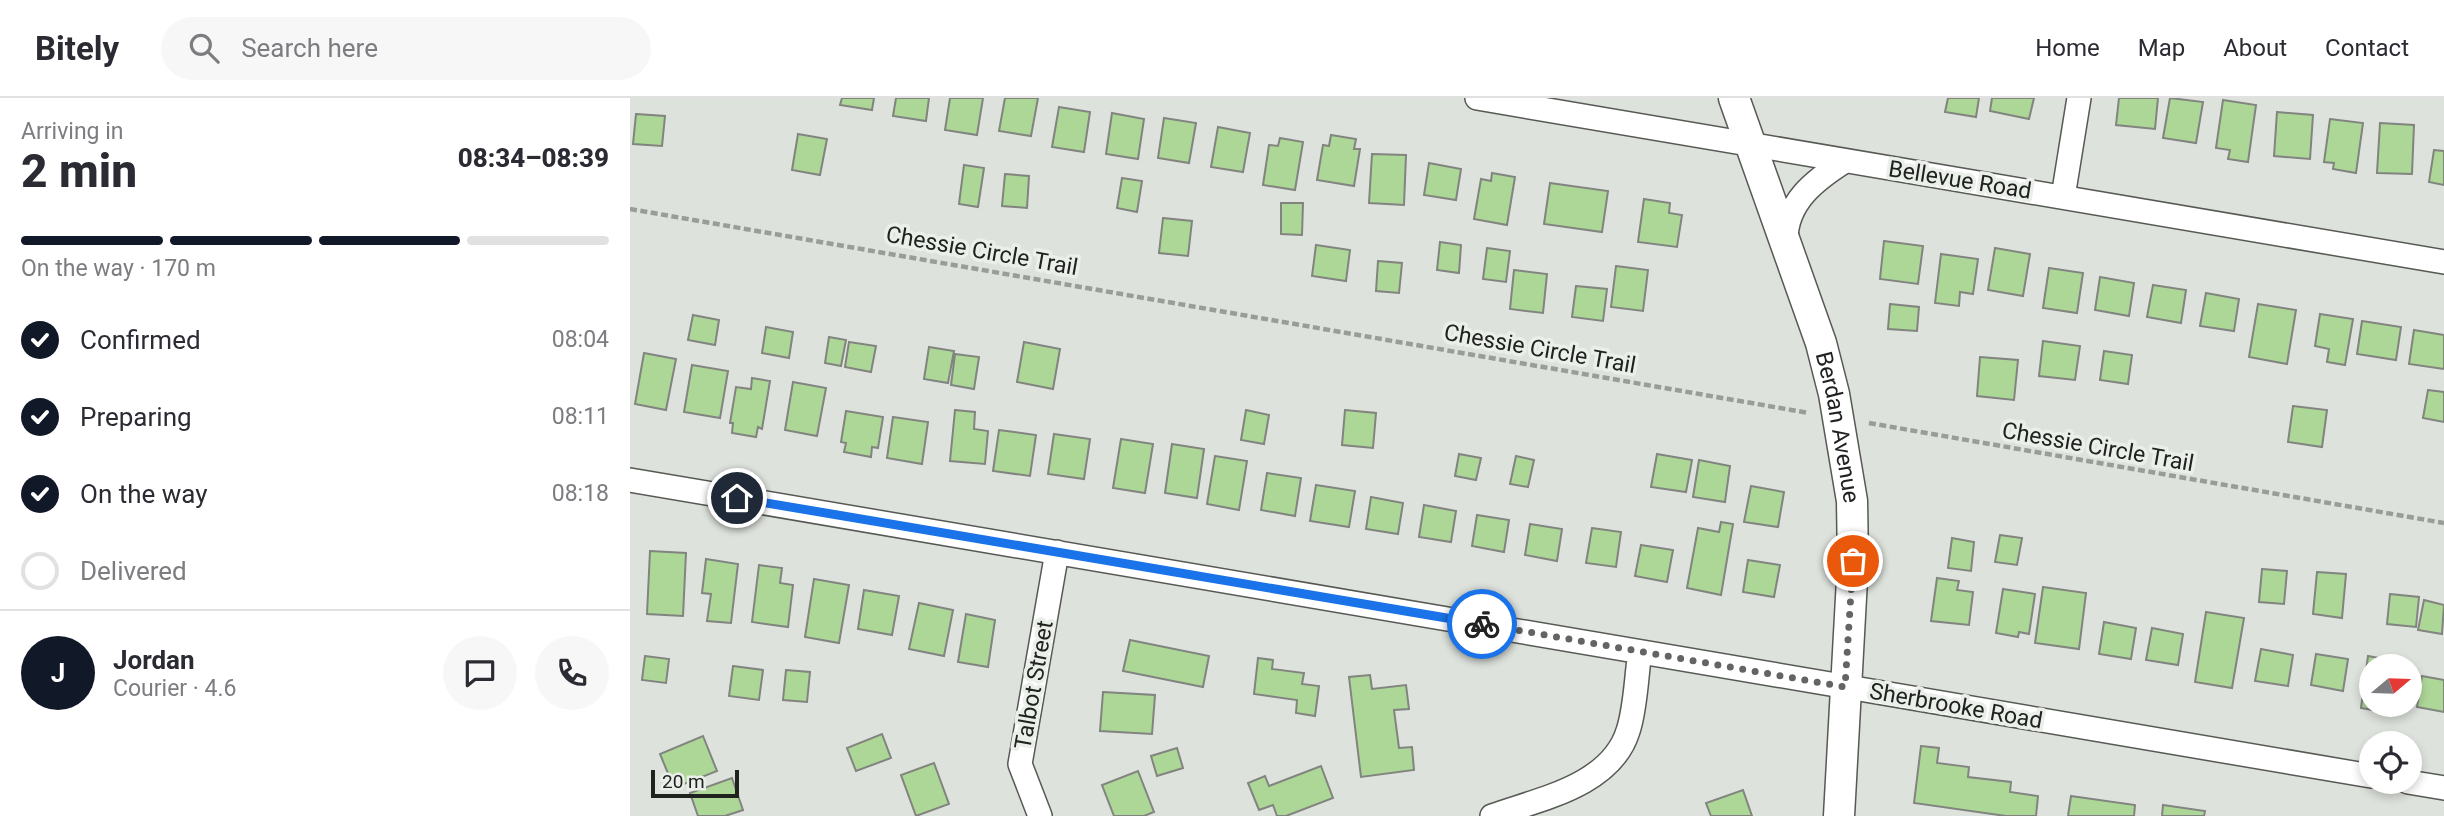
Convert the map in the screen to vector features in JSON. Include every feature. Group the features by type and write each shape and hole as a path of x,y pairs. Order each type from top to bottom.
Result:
{"street":[{"name":"Bellevue Road","path":"1477,98 2444,262"},
{"name":"Berdan Avenue","path":"1734,98 1821,342 1839,419 1852,501 1853,561 1839,816"},
{"path":"2063,197 2079,98"},
{"path":"1786,243 1786,221 1794,205 1824,174 1845,160"},
{"name":"Sherbrooke Road","path":"630,480 2359,774"},
{"name":"Talbot Street","path":"1040,816 1020,764 1057,552"},
{"path":"1492,816 1577,785 1607,767 1628,733 1640,652"},
{"path":"2422,784 2444,788"}],"path":[{"name":"Chessie Circle Trail","path":"630,209 2444,523"}],"building":[{"path":"842,98 874,98 872,110 840,105"},
{"path":"896,98 929,98 926,121 893,116"},
{"path":"950,98 983,98 977,135 945,130"},
{"path":"1005,98 1038,98 1031,136 999,131"},
{"path":"1948,98 1979,98 1976,117 1945,112"},
{"path":"1992,98 2034,98 2029,119 1990,111"},
{"path":"2119,98 2158,98 2155,129 2116,125"},
{"path":"2170,98 2203,102 2196,143 2163,138"},
{"path":"2223,100 2256,105 2248,162 2228,159 2230,150 2216,148"},
{"path":"1059,107 1090,112 1084,152 1052,147"},
{"path":"2277,112 2313,115 2310,159 2274,156"},
{"path":"1112,113 1144,119 1138,159 1106,154"},
{"path":"636,114 665,116 662,146 633,144"},
{"path":"1164,118 1196,123 1189,163 1158,158"},
{"path":"2330,119 2363,123 2356,173 2333,169 2334,163 2324,162"},
{"path":"2380,123 2414,125 2412,174 2377,173"},
{"path":"1218,127 1250,133 1243,172 1211,167"},
{"path":"798,134 827,139 820,175 792,170"},
{"path":"1331,135 1356,139 1354,149 1360,149 1354,186 1317,180 1323,145 1329,146"},
{"path":"1280,138 1303,142 1295,190 1263,185 1269,145 1278,146"},
{"path":"2434,150 2444,151 2444,185 2429,182"},
{"path":"1372,154 1406,155 1404,205 1369,203"},
{"path":"1429,163 1461,169 1456,200 1424,195"},
{"path":"964,165 984,168 978,207 959,204"},
{"path":"1492,173 1515,177 1507,225 1474,219 1481,179 1491,181"},
{"path":"1005,174 1029,176 1027,208 1002,206"},
{"path":"1122,178 1142,181 1137,212 1117,208"},
{"path":"1550,183 1608,191 1602,232 1544,224"},
{"path":"1644,199 1670,203 1669,213 1682,215 1677,247 1638,242"},
{"path":"1281,203 1303,203 1302,235 1281,234"},
{"path":"1163,218 1192,221 1188,256 1159,253"},
{"path":"1884,241 1923,246 1918,284 1880,279"},
{"path":"1440,242 1461,245 1459,273 1437,270"},
{"path":"1316,245 1350,250 1346,281 1312,276"},
{"path":"1487,248 1510,251 1506,282 1483,279"},
{"path":"1995,248 2030,254 2023,296 1988,290"},
{"path":"1941,254 1978,259 1973,294 1960,292 1959,306 1935,303"},
{"path":"1378,261 1402,263 1399,293 1376,291"},
{"path":"1616,266 1648,270 1643,311 1611,307"},
{"path":"2049,268 2083,273 2077,313 2043,308"},
{"path":"1514,270 1547,274 1543,313 1510,309"},
{"path":"2100,277 2134,283 2129,316 2095,310"},
{"path":"2153,285 2186,290 2181,323 2147,317"},
{"path":"1576,286 1607,289 1603,321 1572,317"},
{"path":"2206,293 2239,299 2234,331 2200,326"},
{"path":"1890,304 1919,307 1917,331 1888,329"},
{"path":"2258,304 2296,310 2287,364 2249,357"},
{"path":"2320,314 2353,319 2345,365 2327,362 2329,349 2315,346"},
{"path":"693,315 719,320 715,345 688,340"},
{"path":"2362,321 2401,327 2396,360 2357,354"},
{"path":"766,327 793,332 789,358 762,353"},
{"path":"2414,330 2444,335 2444,369 2409,364"},
{"path":"829,337 846,340 841,366 825,363"},
{"path":"2043,341 2080,346 2075,380 2039,376"},
{"path":"849,342 876,346 871,372 845,367"},
{"path":"1024,342 1060,349 1053,389 1017,382"},
{"path":"929,347 954,351 948,383 924,379"},
{"path":"2104,351 2132,355 2128,384 2100,380"},
{"path":"644,353 676,359 666,410 635,404"},
{"path":"955,354 979,357 974,389 951,385"},
{"path":"1980,357 2018,360 2014,400 1977,396"},
{"path":"692,365 728,371 720,418 684,412"},
{"path":"752,378 770,381 762,429 758,427 756,437 732,433 733,423 730,423 736,387 751,389"},
{"path":"793,382 826,388 817,436 785,430"},
{"path":"2428,390 2444,392 2444,422 2423,418"},
{"path":"2293,406 2327,410 2322,447 2288,442"},
{"path":"955,410 975,412 974,429 988,431 985,464 950,461"},
{"path":"1246,410 1269,415 1264,444 1241,440"},
{"path":"1345,410 1376,413 1373,448 1342,445"},
{"path":"846,411 883,417 878,448 872,447 871,457 844,452 846,443 841,442"},
{"path":"893,417 928,422 922,464 887,458"},
{"path":"999,430 1036,435 1030,476 993,471"},
{"path":"1054,434 1090,439 1084,479 1048,474"},
{"path":"1121,439 1153,444 1145,493 1113,488"},
{"path":"1172,444 1204,449 1197,498 1165,493"},
{"path":"1459,454 1481,458 1476,480 1455,476"},
{"path":"1657,454 1692,460 1686,492 1651,487"},
{"path":"1215,456 1247,461 1239,510 1207,504"},
{"path":"1516,456 1534,460 1528,487 1510,484"},
{"path":"1699,460 1730,466 1725,502 1693,497"},
{"path":"1267,473 1301,478 1295,516 1261,510"},
{"path":"1316,485 1355,491 1349,527 1310,521"},
{"path":"1751,486 1784,492 1778,527 1744,522"},
{"path":"1371,497 1403,503 1398,534 1366,529"},
{"path":"1424,505 1456,511 1451,542 1419,537"},
{"path":"1477,515 1509,520 1504,552 1472,546"},
{"path":"1721,522 1733,524 1721,595 1687,588 1698,528 1719,532"},
{"path":"1530,524 1562,529 1557,561 1525,555"},
{"path":"1592,528 1621,532 1616,567 1586,563"},
{"path":"2000,535 2022,538 2017,565 1995,562"},
{"path":"1952,538 1974,542 1971,571 1948,568"},
{"path":"1641,545 1673,550 1667,582 1635,576"},
{"path":"650,551 686,553 683,616 647,614"},
{"path":"706,559 738,564 731,623 707,621 711,594 702,593"},
{"path":"1748,560 1780,565 1774,597 1743,592"},
{"path":"759,565 782,568 780,583 793,585 788,627 752,622"},
{"path":"2262,569 2287,571 2284,604 2259,602"},
{"path":"2317,572 2346,574 2342,618 2313,614"},
{"path":"1937,578 1959,581 1957,590 1973,592 1969,625 1931,621"},
{"path":"814,579 849,585 839,643 805,637"},
{"path":"2043,587 2086,593 2079,649 2035,643"},
{"path":"2003,589 2035,594 2029,634 2019,632 2018,637 1996,633"},
{"path":"864,590 899,596 892,635 858,629"},
{"path":"2390,594 2419,597 2416,627 2387,624"},
{"path":"2424,600 2444,605 2442,634 2418,630"},
{"path":"919,603 953,610 944,656 909,649"},
{"path":"2206,612 2244,618 2232,688 2195,682"},
{"path":"966,614 995,620 988,667 958,662"},
{"path":"2104,622 2136,628 2131,659 2099,654"},
{"path":"2152,628 2183,634 2178,665 2146,660"},
{"path":"1130,640 1209,656 1203,687 1123,671"},
{"path":"2261,649 2293,655 2288,686 2255,681"},
{"path":"2316,654 2348,659 2343,691 2311,685"},
{"path":"645,656 669,659 666,683 642,680"},
{"path":"1258,658 1273,660 1272,669 1304,673 1302,684 1319,686 1315,716 1296,713 1297,700 1254,694"},
{"path":"733,666 763,670 759,700 729,696"},
{"path":"786,670 810,672 807,702 783,700"},
{"path":"1370,675 1372,689 1406,685 1409,709 1394,710 1399,748 1412,747 1414,770 1361,777 1349,677"},
{"path":"2422,676 2444,680 2444,712 2422,708"},
{"path":"1103,692 1155,695 1152,734 1100,731"},
{"path":"882,734 891,758 856,771 847,748"},
{"path":"703,736 717,771 674,788 660,754"},
{"path":"1921,746 1939,748 1937,763 1969,767 1968,777 2011,782 2010,792 2038,796 2036,816 2006,816 1914,803"},
{"path":"1177,748 1183,768 1157,776 1151,756"},
{"path":"934,763 949,804 916,816 901,775"},
{"path":"1321,766 1333,798 1286,816 1277,816 1273,805 1259,810 1248,783 1265,776 1269,786"},
{"path":"1138,771 1154,812 1144,816 1114,816 1102,785"},
{"path":"732,778 743,810 725,816 698,816 690,793"},
{"path":"1743,790 1752,816 1711,816 1706,803"},
{"path":"2071,796 2135,805 2134,816 2068,816"},
{"path":"2163,805 2205,811 2204,816 2162,816"}],"way so far":[{"path":"1482,624 1845,687 1853,561"}],"route":[{"path":"737,498 1482,624"}]}
